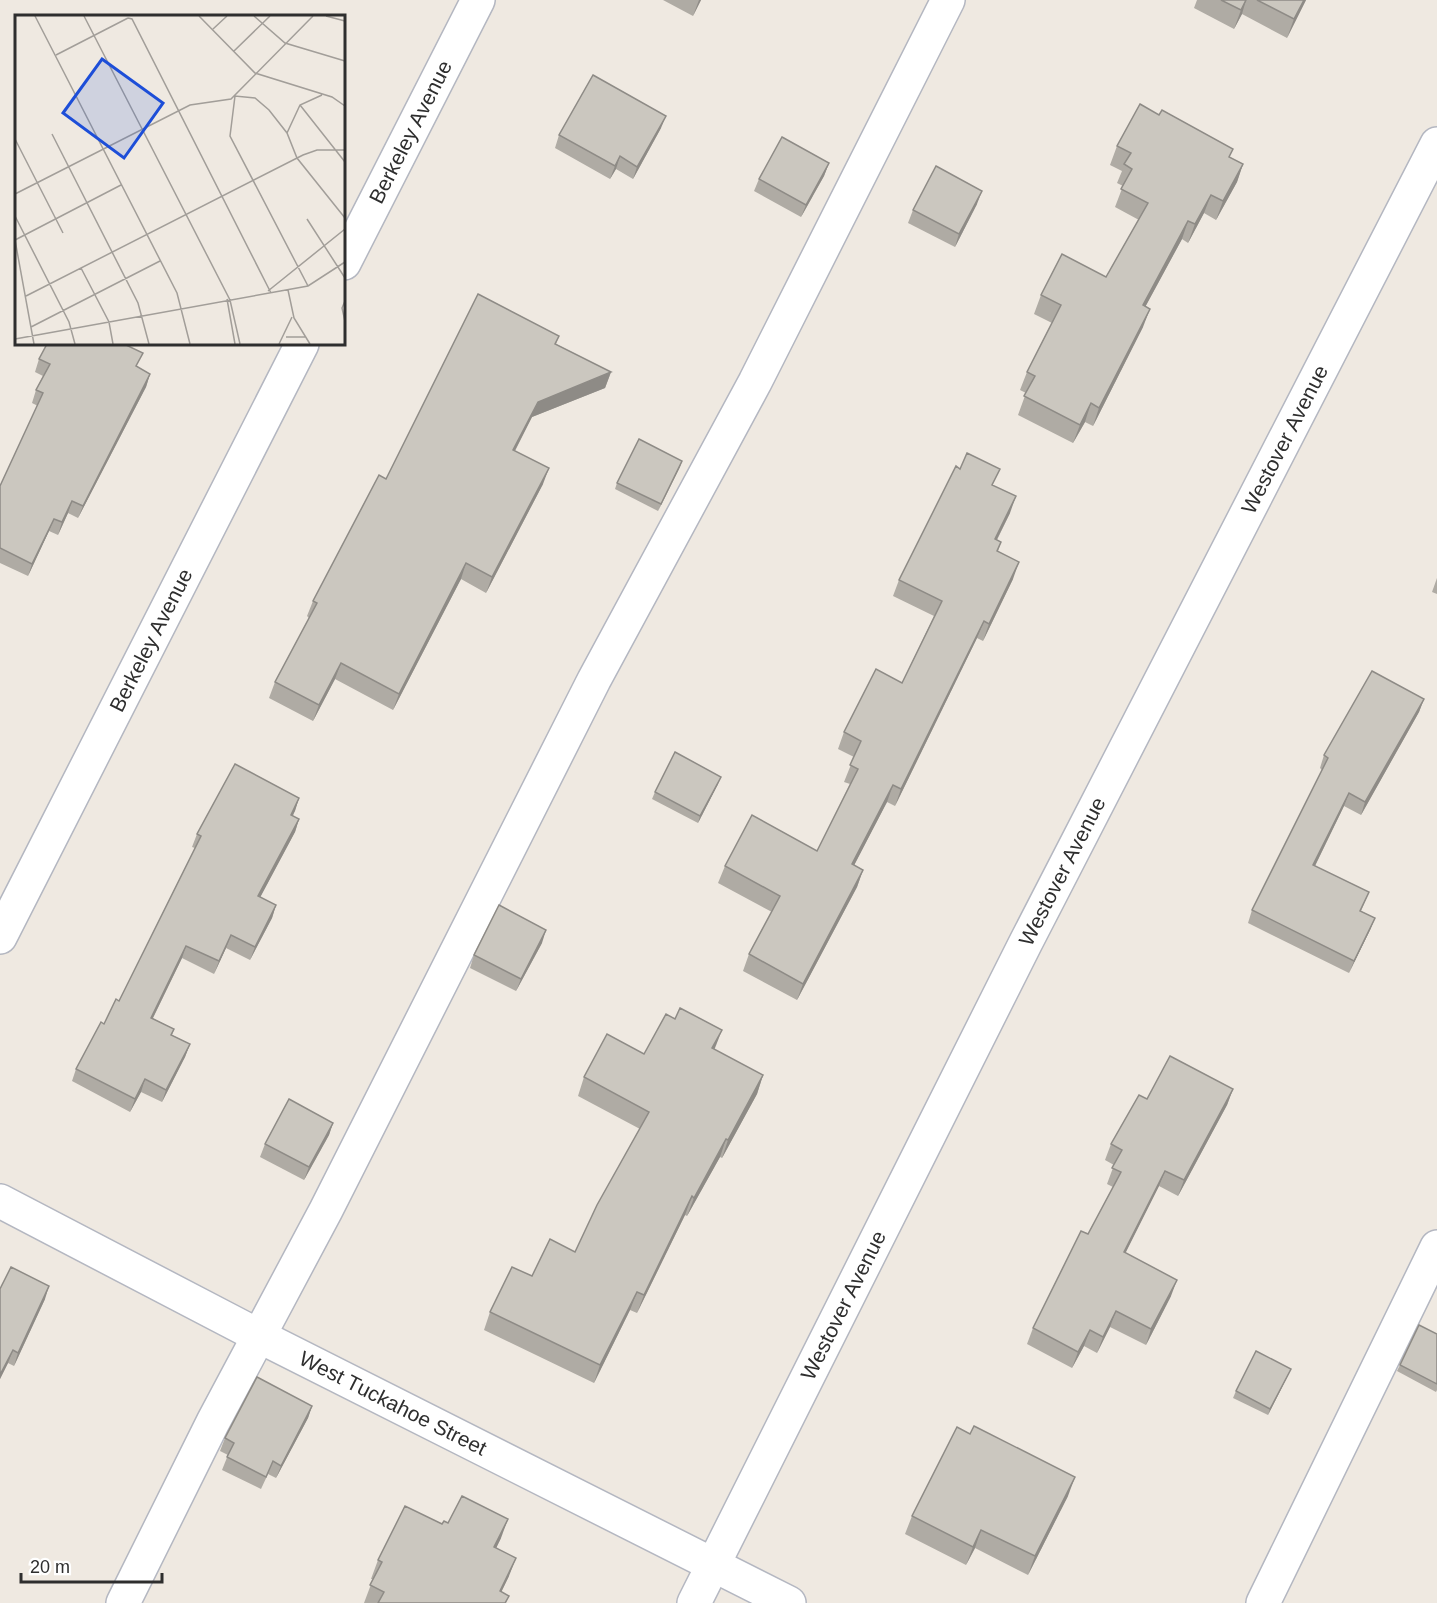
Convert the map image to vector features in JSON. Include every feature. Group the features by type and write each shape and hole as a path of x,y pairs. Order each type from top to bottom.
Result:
{"street":[{"name":"Berkeley Avenue","path":"345,261 478,0"},
{"path":"123,1603 326,1210 594,680 755,382 948,0"},
{"name":"Westover Avenue","path":"694,1603 1026,942 1437,144"},
{"name":"Berkeley Avenue","path":"0,937 301,345"},
{"name":"West Tuckahoe Street","path":"0,1201 259,1336 789,1603"},
{"path":"1263,1603 1437,1247"}],"building":[{"path":"1221,0 1246,0 1241,10"},
{"path":"1257,0 1304,0 1294,19"},
{"path":"593,75 666,116 637,167 620,156 615,166 559,135"},
{"path":"1140,104 1159,115 1162,110 1233,149 1229,157 1243,164 1223,201 1211,195 1195,224 1188,221 1143,305 1150,309 1099,408 1091,403 1080,425 1024,396 1035,376 1027,372 1061,305 1041,295 1062,254 1106,277 1148,203 1121,189 1132,169 1124,164 1131,153 1117,146"},
{"path":"782,137 829,163 806,205 759,179"},
{"path":"936,166 982,191 959,234 913,210"},
{"path":"478,294 559,336 555,344 611,372 538,402 513,450 549,468 492,577 466,563 399,694 341,663 319,705 275,682 317,603 313,601 379,475 386,479"},
{"path":"46,345 126,345 143,353 136,366 150,374 83,506 72,501 62,522 54,519 32,564 0,548 0,486 43,393 36,390 50,364 39,359"},
{"path":"639,439 682,461 661,504 617,483"},
{"path":"967,453 1000,469 992,485 1016,496 995,539 1001,542 997,551 1019,562 989,624 984,621 901,789 893,785 852,864 863,870 803,984 749,954 780,896 725,866 752,815 817,851 858,769 850,765 861,741 844,732 876,669 902,683 942,601 899,580 956,466 960,469"},
{"path":"1372,671 1424,699 1365,802 1349,793 1313,865 1369,892 1360,911 1375,918 1354,961 1252,910 1328,758 1324,755"},
{"path":"675,752 721,777 700,816 655,792"},
{"path":"235,764 299,798 291,815 299,819 258,896 276,905 255,947 231,935 219,961 186,946 151,1018 174,1029 171,1035 190,1044 166,1090 145,1079 135,1099 76,1069 101,1022 104,1024 116,999 119,1001 201,836 197,834"},
{"path":"499,905 546,930 521,979 474,955"},
{"path":"680,1008 722,1030 712,1048 763,1075 694,1198 692,1196 644,1295 637,1292 600,1365 490,1312 512,1267 532,1276 550,1239 575,1252 597,1205 649,1112 584,1077 607,1034 644,1054 666,1014 675,1019"},
{"path":"1170,1056 1233,1089 1184,1180 1165,1171 1124,1252 1177,1280 1151,1329 1116,1311 1103,1337 1090,1330 1078,1352 1033,1328 1081,1231 1088,1234 1121,1172 1112,1168 1122,1150 1111,1144 1139,1095 1147,1099"},
{"path":"289,1099 333,1123 309,1167 265,1144"},
{"path":"11,1267 49,1286 18,1353 13,1350 0,1375 0,1289"},
{"path":"1419,1325 1437,1334 1437,1384 1400,1365"},
{"path":"1256,1351 1291,1369 1270,1409 1236,1391"},
{"path":"257,1377 312,1406 281,1466 273,1461 266,1477 227,1457 234,1443 225,1438"},
{"path":"974,1426 1075,1477 1035,1556 981,1530 973,1547 912,1516 957,1427 970,1434"},
{"path":"462,1496 508,1519 494,1547 516,1558 500,1591 509,1596 505,1603 378,1603 384,1592 370,1585 382,1562 378,1560 405,1506 442,1524 444,1521 448,1523"}]}
